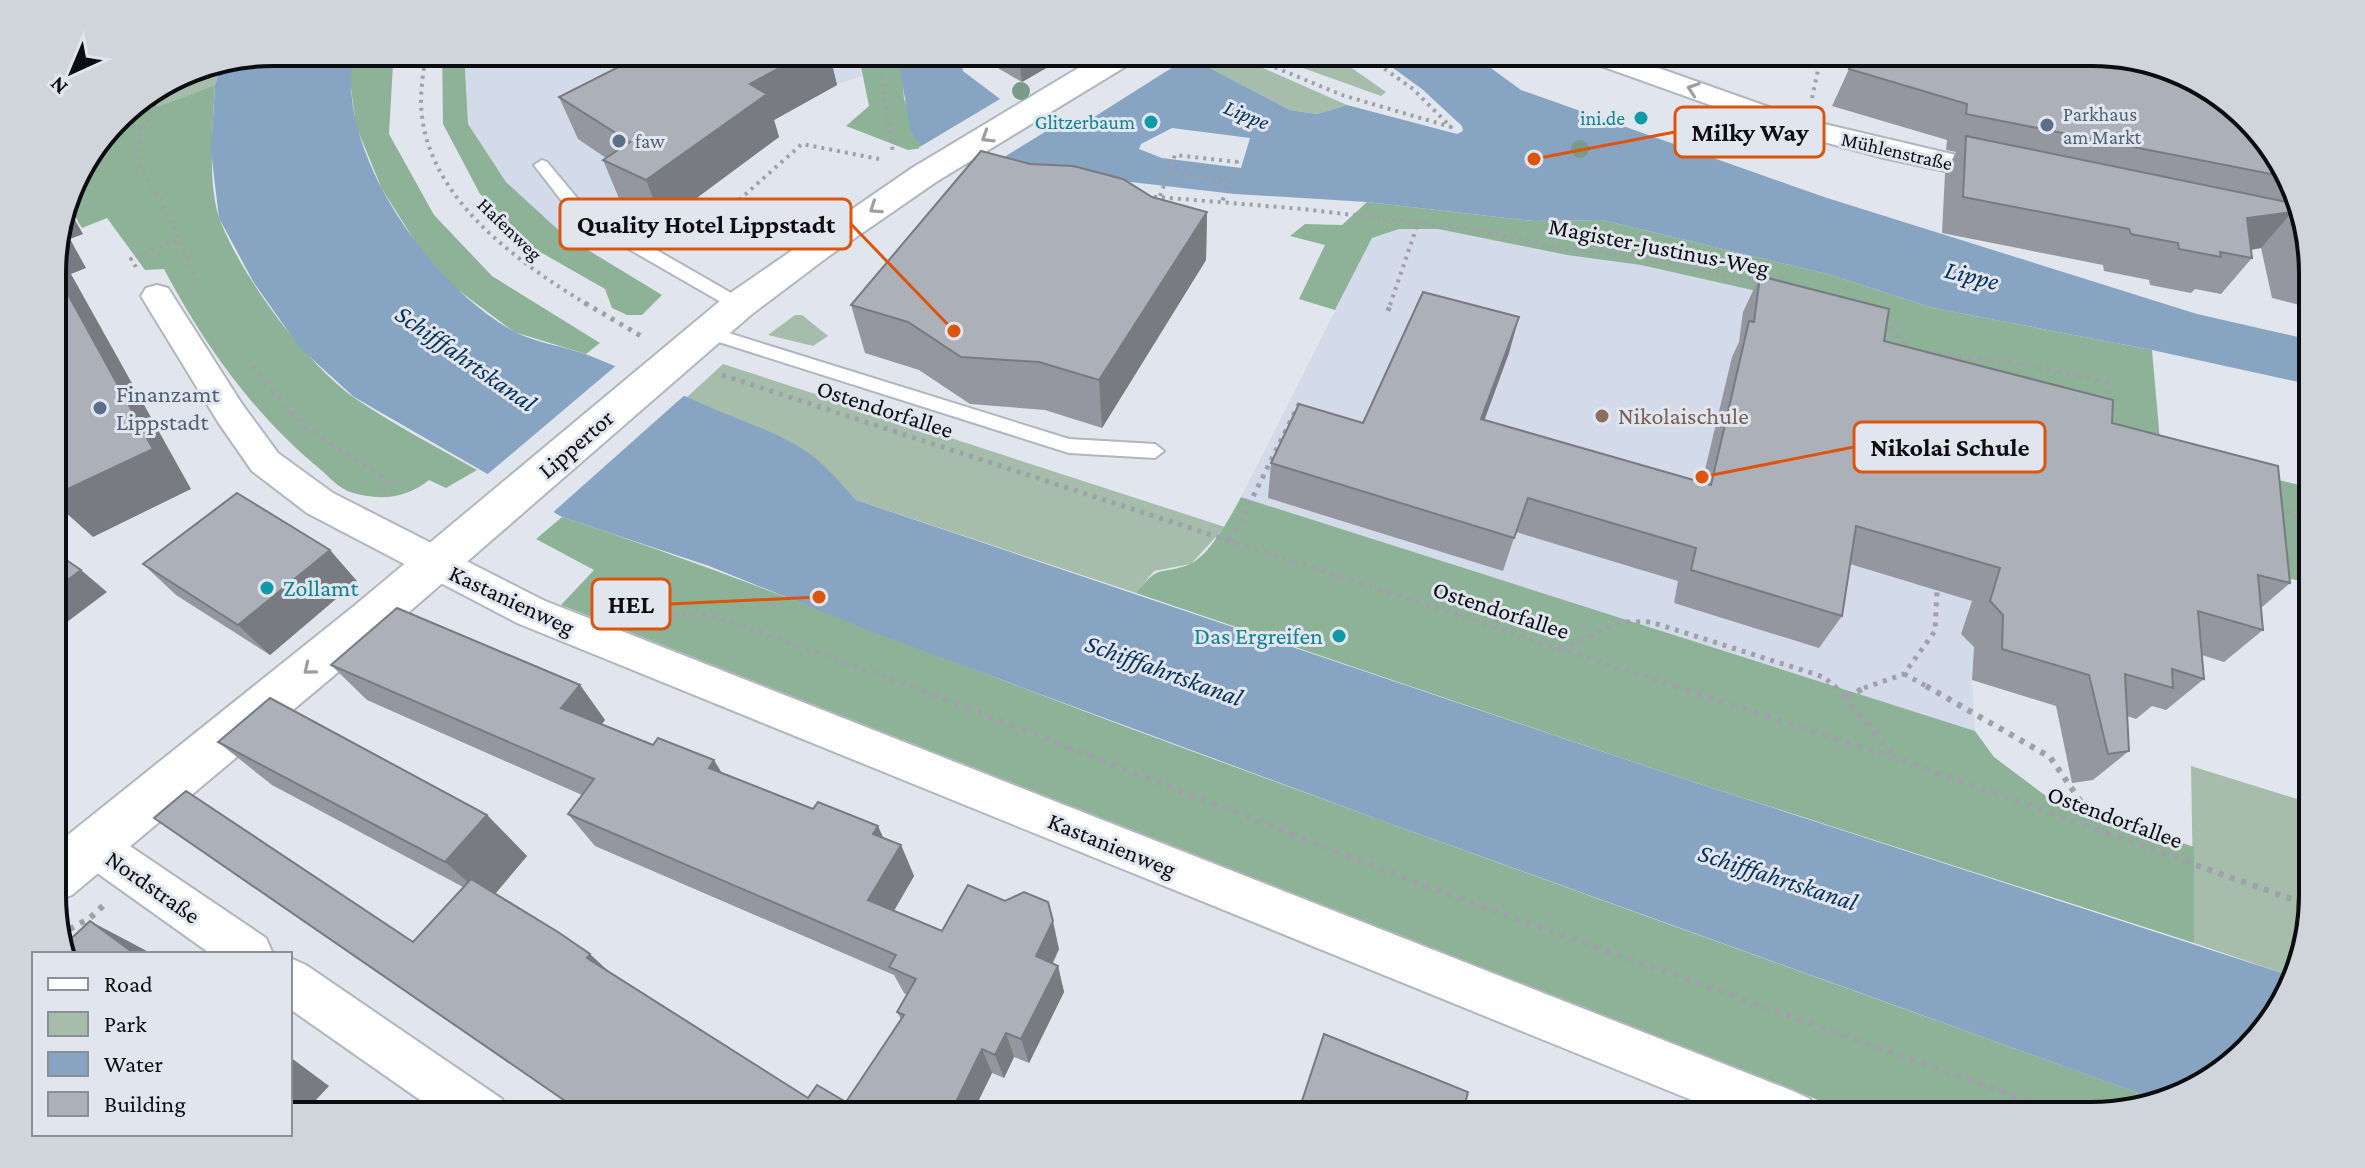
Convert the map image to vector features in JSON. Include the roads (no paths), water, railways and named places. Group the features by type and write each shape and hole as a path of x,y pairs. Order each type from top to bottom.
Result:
{"street":[{"name":"Lippertor","path":"66,868 435,565 739,305 816,248 940,165 1104,66"},
{"name":"Mühlenstraße","path":"1627,66 1793,125 1884,149 2031,181"},
{"name":"Kastanienweg","path":"157,296 230,413 265,462 320,503 435,565 545,618 1758,1102"},
{"name":"Nordstraße","path":"94,846 247,952"},
{"path":"292,982 465,1102"}],"lane":[{"path":"542,165 581,214 739,305"},
{"path":"706,332 1069,446 1155,451"}],"water":[{"name":"Schifffahrtskanal","path":"353,66 351,90 358,130 373,171 394,211 450,282 482,310 522,335 588,355 781,437 814,457 856,500 1672,775 2283,973 2278,986 2248,1031 2228,1051 2183,1081 2144,1095 1380,820 878,634 709,566 562,517 354,397 300,348 254,283 219,218 211,151 219,73 246,68"},
{"path":"900,66 962,66 963,71 1000,99 1075,129 1175,66 1206,66 1290,110 1317,114 1347,105 1457,134 1463,131 1462,126 1422,89 1390,66 1488,66 1521,90 1824,197 2197,314 2299,337 2299,382 1933,308 1831,275 1602,220 1533,221 1367,202 1235,194 1122,181 923,148 910,130","holes":["1172,128 1250,138 1241,168 1162,158 1139,149 1141,144","1583,137 1606,154 1580,163 1544,158 1556,140"]}],"waterway":[{"name":"Lippe","path":"1431,66 1633,190 1696,206"}],"place":[{"name":"ini.de","path":"1641,118"},
{"name":"Glitzerbaum","path":"1151,122"},
{"name":"Parkhaus am Markt","path":"2047,125"},
{"name":"faw","path":"619,141"},
{"name":"Milky Way","path":"1534,159"},
{"name":"Quality Hotel Lippstadt","path":"954,331"},
{"name":"Finanzamt Lippstadt","path":"100,408"},
{"name":"Nikolaischule","path":"1602,416"},
{"name":"Nikolai Schule","path":"1702,477"},
{"name":"Zollamt","path":"267,588"},
{"name":"HEL","path":"819,597"},
{"name":"Das Ergreifen","path":"1339,636"}]}
